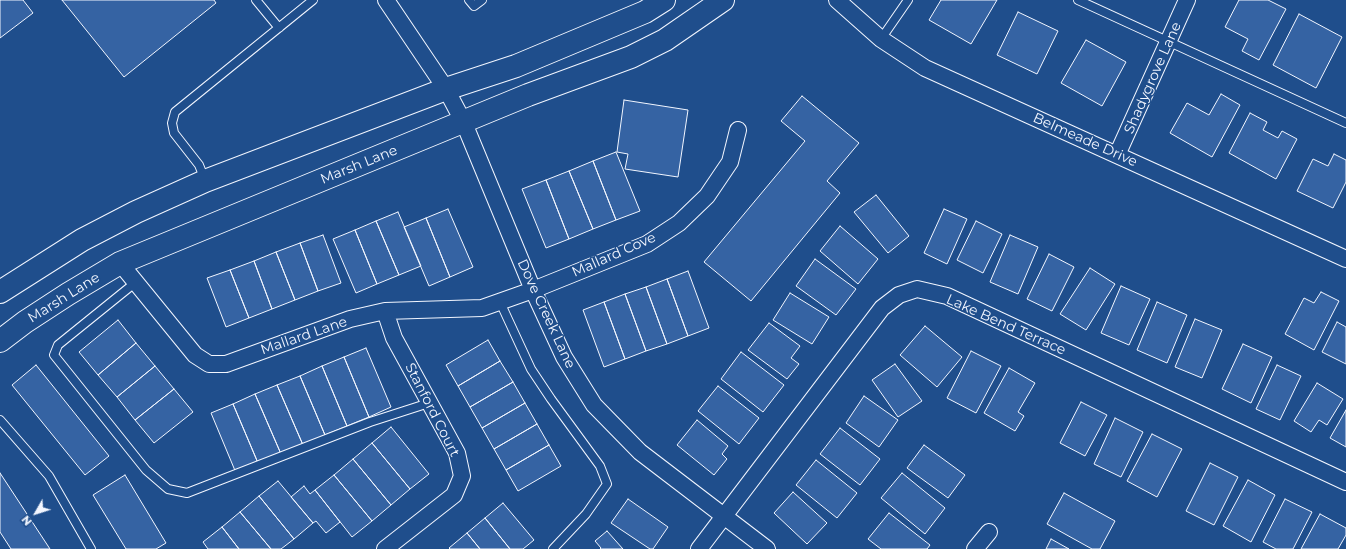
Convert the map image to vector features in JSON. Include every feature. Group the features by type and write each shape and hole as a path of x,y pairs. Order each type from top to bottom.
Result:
{"main road":[{"path":"0,292 82,240 136,212 205,181 446,89 516,66 605,30 645,12 664,0"},
{"name":"Marsh Lane","path":"0,341 56,302 120,263 464,123 528,95 631,57 665,40 723,0"}],"street":[{"name":"Dove Creek Lane","path":"386,0 446,89 464,123 533,290 564,357 594,405 640,452 767,549"},
{"name":"Belmeade Drive","path":"837,0 881,39 925,68 1346,259"},
{"name":"Shadygrove Lane","path":"1117,155 1188,0"},
{"name":"Mallard Cove","path":"533,290 646,244 679,223 707,196 730,162 738,130"},
{"name":"Mallard Lane","path":"120,263 195,355 210,364 226,364 350,319 385,311 482,308 533,290"},
{"name":"Lake Bend Terrace","path":"699,549 725,517 882,308 899,295 917,289 947,296 1346,482"},
{"name":"Stanford Court","path":"384,549 454,494 462,476 457,453 394,338 385,311"},
{"path":"975,549 989,532"}],"lane":[{"path":"256,0 279,28"},
{"path":"469,0 474,6 482,0"},
{"path":"881,39 908,0"},
{"path":"1078,0 1346,123"},
{"path":"205,181 199,165 174,133 172,123 175,112 310,1"},
{"path":"136,282 58,344 54,355 146,470 163,485 176,492 187,493 370,422 429,403"},
{"path":"500,302 531,369 600,466 607,484 586,514 553,549"},
{"path":"0,420 49,476 91,549"}],"building":[{"path":"0,0 23,0 33,13 0,38"},
{"path":"62,0 214,0 216,3 124,77"},
{"path":"941,0 997,0 971,44 929,20"},
{"path":"1239,0 1268,0 1286,9 1259,60 1242,51 1248,39 1225,27"},
{"path":"1018,12 1058,31 1037,74 997,55"},
{"path":"1299,14 1342,37 1316,88 1273,65"},
{"path":"1086,40 1126,62 1102,106 1061,83"},
{"path":"1221,94 1240,105 1212,157 1170,133 1187,103 1209,115"},
{"path":"802,96 859,143 827,181 840,193 751,301 704,262 805,141 781,121"},
{"path":"624,100 688,110 678,177 625,169 628,154 617,152"},
{"path":"1250,113 1267,122 1263,130 1278,138 1282,131 1297,139 1276,179 1229,153"},
{"path":"616,152 640,211 616,220 593,161"},
{"path":"1334,154 1346,160 1346,182 1333,208 1297,191 1313,159 1328,166"},
{"path":"593,161 616,220 593,229 569,171"},
{"path":"569,171 593,229 569,239 546,180"},
{"path":"546,180 569,239 546,248 522,189"},
{"path":"876,195 909,236 888,253 854,212"},
{"path":"448,209 473,267 450,277 426,218"},
{"path":"944,209 967,219 947,264 924,253"},
{"path":"398,212 421,266 399,275 376,221"},
{"path":"426,218 450,277 429,286 404,227"},
{"path":"376,221 399,275 377,284 355,230"},
{"path":"976,221 1002,234 983,273 957,260"},
{"path":"840,226 878,259 858,284 820,251"},
{"path":"355,230 377,284 356,293 333,239"},
{"path":"323,235 341,283 318,291 300,243"},
{"path":"1010,235 1038,247 1018,294 990,282"},
{"path":"300,243 318,291 295,300 276,252"},
{"path":"276,252 295,300 272,309 254,261"},
{"path":"1049,254 1074,267 1052,311 1027,299"},
{"path":"815,259 856,289 836,315 796,286"},
{"path":"254,261 272,309 249,318 230,270"},
{"path":"1090,268 1115,284 1086,330 1060,314"},
{"path":"230,270 249,318 226,327 207,278"},
{"path":"688,271 709,328 688,336 667,279"},
{"path":"667,279 688,336 667,344 646,287"},
{"path":"1121,286 1150,299 1129,345 1101,333"},
{"path":"646,287 667,344 646,351 625,294"},
{"path":"1321,292 1339,301 1314,350 1285,334 1304,298 1314,303"},
{"path":"790,293 829,317 812,344 773,320"},
{"path":"625,294 646,351 625,359 604,302"},
{"path":"604,302 625,359 604,367 583,310"},
{"path":"1157,302 1187,315 1167,363 1137,350"},
{"path":"1195,319 1222,330 1202,378 1175,367"},
{"path":"118,320 136,343 98,375 79,352"},
{"path":"1337,322 1346,327 1346,364 1322,352"},
{"path":"769,323 800,346 791,358 799,364 787,379 748,350"},
{"path":"925,326 962,357 937,387 900,355"},
{"path":"488,340 500,361 458,386 446,365"},
{"path":"136,343 155,366 117,397 98,375"},
{"path":"1243,344 1272,357 1251,403 1222,389"},
{"path":"366,348 391,407 369,417 344,357"},
{"path":"971,351 1001,366 976,413 947,398"},
{"path":"741,352 784,385 763,412 721,379"},
{"path":"344,357 369,417 347,426 322,366"},
{"path":"500,361 513,382 470,407 458,386"},
{"path":"895,364 922,401 898,417 872,380"},
{"path":"36,365 109,456 85,475 12,385"},
{"path":"1277,365 1301,376 1280,420 1256,409"},
{"path":"155,366 174,389 135,420 117,397"},
{"path":"322,366 347,426 325,435 300,376"},
{"path":"1009,368 1035,383 1018,412 1024,416 1015,431 984,413"},
{"path":"300,376 325,435 303,445 277,385"},
{"path":"513,382 525,403 482,428 470,407"},
{"path":"1317,383 1343,399 1327,425 1319,420 1311,432 1294,421"},
{"path":"277,385 303,445 281,454 255,394"},
{"path":"718,386 759,418 739,444 698,411"},
{"path":"174,389 193,412 154,443 135,420"},
{"path":"255,394 281,454 258,463 233,404"},
{"path":"864,396 898,420 879,447 846,423"},
{"path":"1081,402 1107,415 1085,456 1060,443"},
{"path":"525,403 537,424 494,449 482,428"},
{"path":"233,404 258,463 236,473 211,413"},
{"path":"1346,410 1346,447 1330,438"},
{"path":"1115,418 1143,432 1121,477 1094,464"},
{"path":"697,420 728,446 722,454 727,459 714,475 677,445"},
{"path":"537,424 549,445 506,470 494,449"},
{"path":"391,427 429,474 410,489 372,443"},
{"path":"840,428 880,459 860,485 820,454"},
{"path":"1152,434 1182,449 1157,497 1127,481"},
{"path":"372,443 410,489 391,505 353,459"},
{"path":"549,445 561,466 518,491 506,470"},
{"path":"924,445 965,475 948,498 907,468"},
{"path":"353,459 391,505 372,521 334,475"},
{"path":"816,460 857,493 837,518 796,485"},
{"path":"1210,463 1238,477 1214,525 1186,511"},
{"path":"0,473 50,549 11,549 0,532"},
{"path":"902,473 945,508 925,534 881,498"},
{"path":"125,475 166,543 156,549 126,549 93,495"},
{"path":"334,475 372,521 352,537 315,490"},
{"path":"1248,480 1275,495 1251,542 1223,526"},
{"path":"278,481 313,523 294,539 259,496"},
{"path":"304,486 310,494 315,490 340,522 326,533 316,521 313,523 291,497"},
{"path":"793,492 827,523 807,544 774,513"},
{"path":"1064,493 1115,521 1100,549 1092,549 1047,524"},
{"path":"259,496 294,539 281,549 271,549 240,512"},
{"path":"628,499 668,527 653,549 650,549 611,523"},
{"path":"1285,499 1312,512 1293,549 1276,549 1263,542"},
{"path":"503,503 534,540 523,549 510,549 485,518"},
{"path":"240,512 271,549 239,549 222,527"},
{"path":"889,513 930,545 927,549 881,549 868,539"},
{"path":"1320,514 1346,528 1346,535 1338,549 1301,549"},
{"path":"485,518 510,549 480,549 467,533"},
{"path":"222,527 239,549 208,549 203,542"},
{"path":"607,531 623,549 600,549 601,548 595,541"},
{"path":"467,533 480,549 449,548"},
{"path":"1051,539 1069,549 1046,549"}]}
